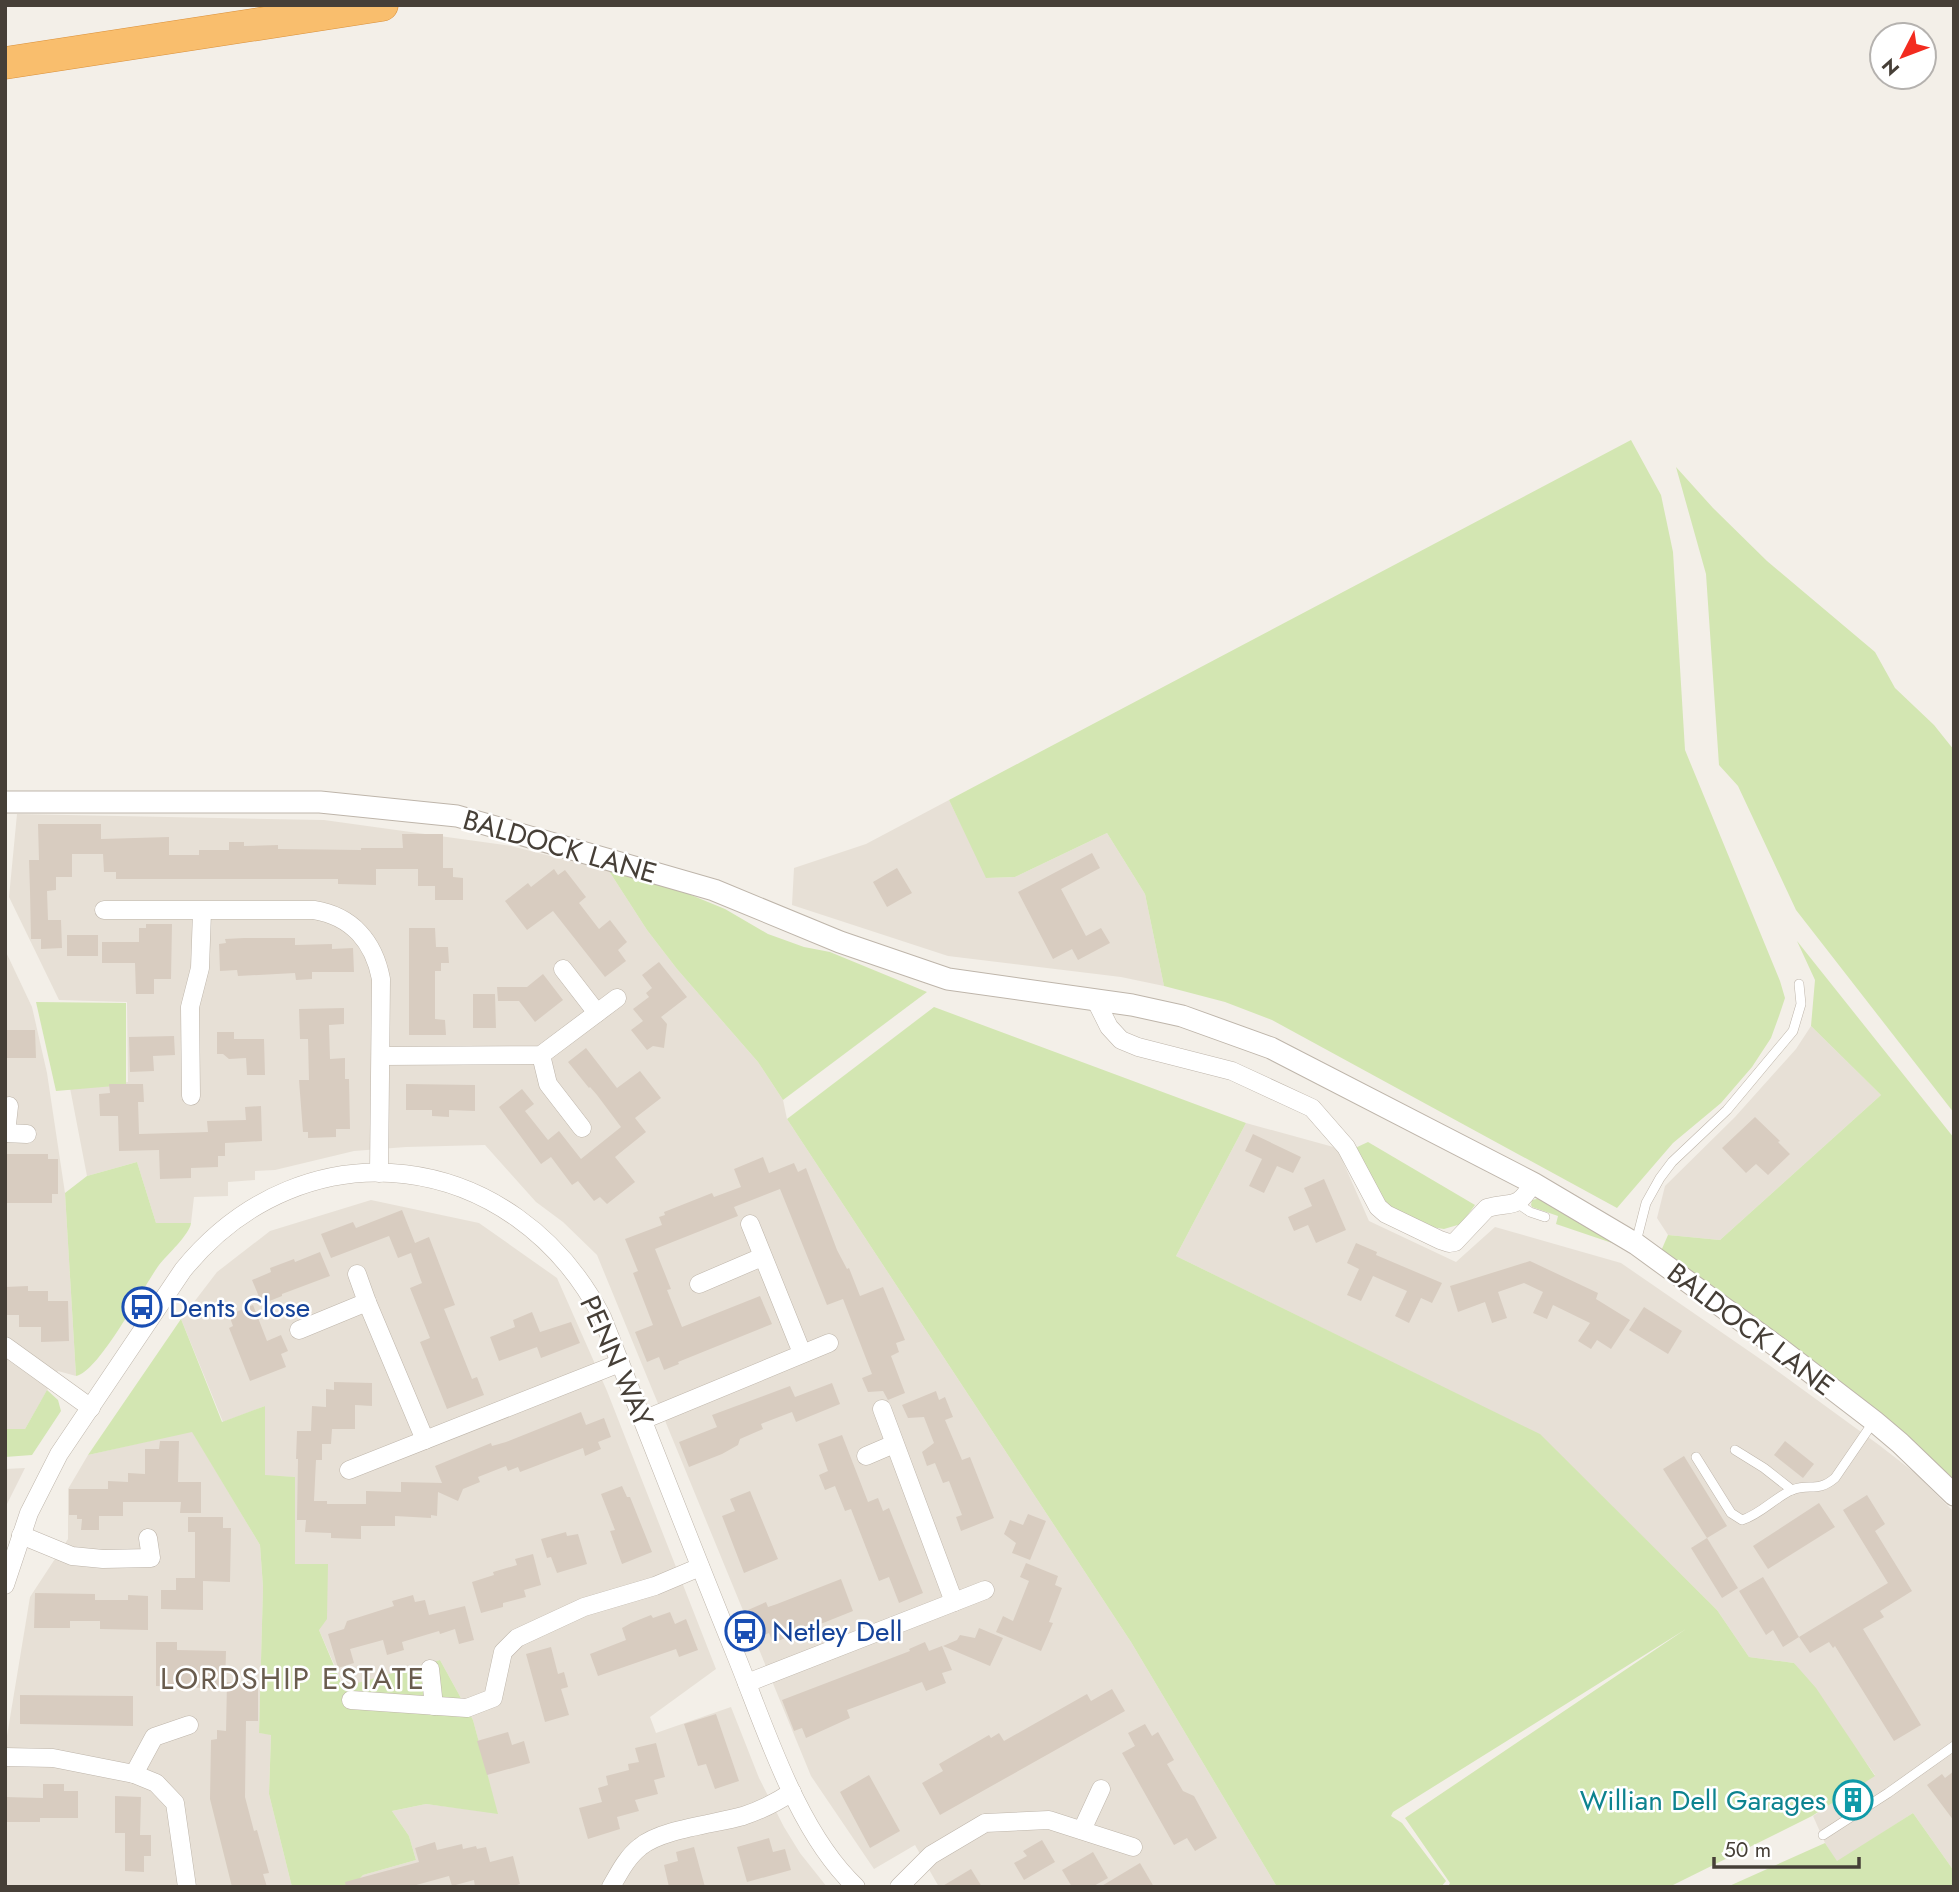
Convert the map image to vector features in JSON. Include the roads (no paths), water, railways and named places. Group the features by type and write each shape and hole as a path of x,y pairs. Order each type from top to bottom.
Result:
{"highway":[{"path":"5,44 301,5"},
{"path":"5,63 382,5"}],"street":[{"name":"BALDOCK LANE","path":"5,802 320,802 457,816 714,890 841,942 948,979 1096,999 1182,1016 1270,1048 1533,1183 1636,1244 1783,1351 1874,1422 1954,1495"},
{"path":"104,910 314,910 328,912 349,922 365,938 381,979 379,1173"},
{"path":"191,1096 189,1018 200,968 202,912"},
{"path":"563,969 597,1013"},
{"path":"381,1056 541,1055 617,998"},
{"path":"1096,999 1109,1027 1121,1040 1138,1047 1232,1071 1312,1108 1346,1147 1378,1207 1386,1214 1440,1240 1449,1243 1455,1241 1487,1208 1517,1203 1523,1199 1533,1183"},
{"path":"541,1055 548,1084 582,1128"},
{"path":"9,1106 6,1133 27,1134"},
{"name":"PENN WAY","path":"5,1585 29,1513 59,1454 183,1270 226,1226 250,1209 279,1194 346,1174 406,1174 447,1182 476,1193 519,1218 539,1234 574,1271 602,1317 792,1793 813,1832 856,1887"},
{"path":"750,1224 802,1353"},
{"path":"699,1284 762,1257"},
{"path":"358,1274 367,1302 425,1440"},
{"path":"299,1330 367,1302"},
{"path":"643,1420 829,1343"},
{"path":"5,1346 91,1408"},
{"path":"349,1470 620,1363"},
{"path":"882,1409 954,1602"},
{"path":"866,1456 894,1444"},
{"path":"21,1535 72,1556 103,1559 151,1558 148,1538"},
{"path":"351,1700 467,1708 493,1698 503,1653 509,1644 529,1631 584,1607 655,1586 700,1567"},
{"path":"747,1684 985,1590"},
{"path":"430,1669 434,1706"},
{"path":"134,1774 154,1737 189,1726"},
{"path":"5,1757 53,1758 134,1774 156,1783 174,1803 187,1887"},
{"path":"1082,1830 1101,1789"},
{"path":"611,1887 625,1863 639,1847 656,1837 755,1812 792,1793"},
{"path":"899,1887 931,1855 985,1823 1049,1820 1133,1847"}],"lane":[{"path":"1636,1244 1646,1203 1660,1178 1672,1162 1727,1110 1793,1031 1801,1004 1799,984"},
{"path":"1517,1203 1530,1212 1545,1217"},
{"path":"1696,1457 1731,1513 1742,1520 1792,1490 1822,1488 1835,1478 1874,1422"},
{"path":"1735,1450 1792,1490"},
{"path":"1823,1835 1954,1746"}],"place":[{"name":"Dents Close","path":"142,1307"},
{"name":"Netley Dell","path":"745,1631"},
{"name":"Willian Dell Garages","path":"1853,1800"}],"district":[{"name":"LORDSHIP ESTATE","path":"293,1679"}]}
